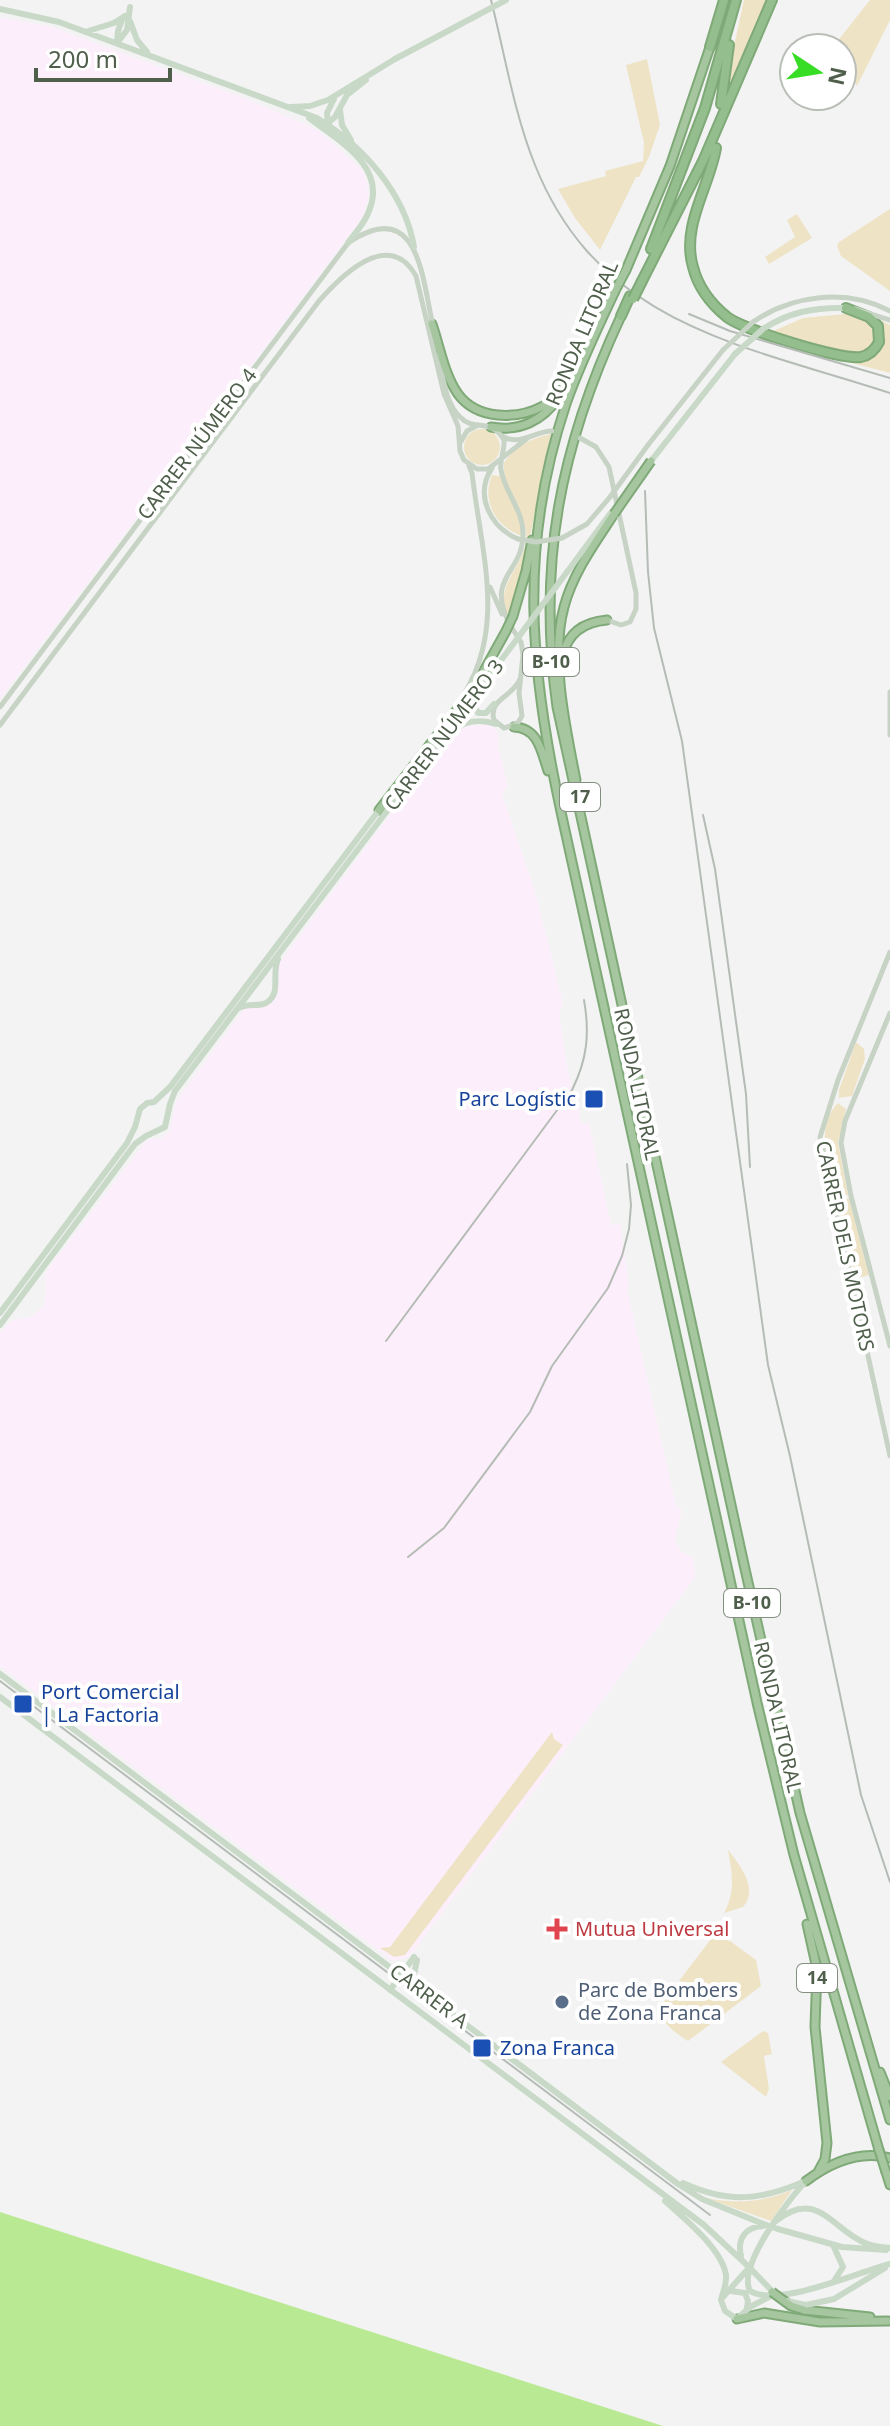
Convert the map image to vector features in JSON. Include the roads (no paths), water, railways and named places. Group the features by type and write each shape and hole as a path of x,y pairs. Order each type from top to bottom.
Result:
{"highway":[{"name":"RONDA LITORAL","path":"722,0 710,47 670,166 626,270 577,368 556,437 535,554 533,644 540,710 561,812 758,1707 794,1855 890,2185"},
{"name":"RONDA LITORAL","path":"737,0 694,141 640,280 587,394 572,442 560,490 552,548 550,651 557,707 590,861 790,1769 890,2120"},
{"path":"721,104 737,0"},
{"path":"640,280 703,161 772,0"},
{"path":"716,148 690,241 694,270 713,304 733,321 765,333 844,356 869,354 879,342 878,326 869,317 846,308"},
{"path":"432,324 455,390 476,409 495,415 519,414 544,405 566,385"},
{"path":"491,427 512,428 535,421 546,412 577,368"},
{"path":"613,513 651,461"},
{"path":"379,810 476,685 506,631 526,571 540,497 545,488"},
{"name":"B-10","path":"567,733 560,633 564,607 589,552 613,513"},
{"path":"562,677 564,650 570,637 584,625 607,620"},
{"path":"514,727 528,729 536,737 561,812"},
{"name":"17","path":"567,733 590,861"},
{"name":"14","path":"794,1855 817,1969 815,2027 827,2149 818,2172"},
{"path":"858,2009 890,2097"},
{"path":"806,2181 818,2172 858,2156 890,2158"},
{"path":"772,2292 791,2306 889,2322"},
{"path":"737,2319 764,2313 820,2322 889,2322"}],"main road":[{"path":"314,122 327,124 335,117 347,95 395,59 506,0"},
{"path":"0,9 48,18 287,107 327,124 355,147"},
{"path":"87,32 127,18"},
{"path":"117,43 127,30 127,18"},
{"path":"127,18 137,40 152,56"},
{"path":"287,107 315,105 376,72"},
{"path":"332,134 327,124 329,108 336,96"},
{"path":"342,103 340,119 355,147 391,192 407,224 414,247"},
{"path":"305,115 332,134 365,165 372,183 370,211 348,243"},
{"path":"651,461 735,354 763,329 804,310 846,308"},
{"name":"CARRER NÚMERO 3","path":"168,1112 173,1095 236,1010 613,513"},
{"path":"482,684 474,703 475,710 486,713 494,704"},
{"path":"439,742 453,729 467,722 482,720 496,724"},
{"name":"CARRER NÚMERO 3","path":"154,1102 170,1087 379,810"},
{"path":"236,1010 245,1005 265,1003 273,996 276,988 274,968 283,947"},
{"path":"0,1312 127,1143 143,1105 161,1104 168,1112 165,1127 135,1144 0,1325"},
{"path":"137,1119 142,1129 151,1133"},
{"name":"CARRER A","path":"0,1674 702,2199 768,2227 833,2245 863,2250 890,2249"},
{"name":"CARRER A","path":"0,1697 704,2225 742,2259 772,2292"},
{"path":"385,1963 401,1964 415,1959"},
{"path":"390,1990 415,1959"},
{"path":"415,1959 414,1974 419,1989"},
{"path":"565,2121 576,2107"},
{"path":"633,2172 703,2237 718,2256 726,2277 721,2300 727,2313 737,2319 759,2301 831,2284 890,2265"},
{"path":"665,2174 710,2195 725,2198 765,2196 806,2181"},
{"path":"782,2294 761,2295 750,2291 747,2282 768,2227 806,2181"},
{"path":"742,2259 740,2244 743,2235 753,2227 768,2227 790,2212 812,2210 831,2217 865,2243 890,2249"},
{"path":"831,2284 843,2267 833,2245"},
{"path":"721,2300 754,2260"},
{"path":"805,2308 834,2299 890,2265"},
{"path":"731,2291 747,2295 745,2311"}],"street":[{"path":"348,243 361,235 390,229 402,232 414,247 451,403 462,419 491,427 514,441 552,431"},
{"name":"CARRER NÚMERO 4","path":"0,707 348,243"},
{"name":"CARRER NÚMERO 4","path":"0,725 319,301 334,284 369,260 387,255 406,262 418,281 444,394 458,426 460,447"},
{"path":"529,437 495,465 484,486 486,506 499,527 518,539 541,542 562,538 587,524 723,350 753,322 788,303 813,298 854,300 890,311"},
{"path":"846,308 890,320"},
{"path":"479,425 464,433 461,457 481,470 495,465"},
{"path":"502,436 505,444 501,472 523,529 519,556 500,592 500,602 522,649 522,716 514,727 504,728 496,724 492,716 494,704 516,688 520,679"},
{"path":"580,438 596,447 609,467 636,593 636,609 630,622 621,625 607,620"},
{"path":"379,810 465,693 484,650 489,621 472,473 468,464"},
{"path":"484,564 492,597 510,618"},
{"path":"890,692 890,735"},
{"path":"505,697 514,699 521,706"},
{"name":"CARRER DELS MOTORS","path":"890,952 838,1080 820,1137 890,1456"},
{"name":"CARRER DELS MOTORS","path":"890,1013 845,1121 841,1143 851,1196 890,1346"}],"railway":[{"path":"491,0 516,104 535,165 563,219 597,262 637,296 682,322 782,360 890,393"},
{"path":"689,314 730,331 890,378"},
{"path":"645,491 654,628 682,741 768,1365 861,1795 890,1882"},
{"path":"703,815 715,869 746,1094 750,1167"},
{"path":"386,1341 572,1090 586,1046 584,1000"},
{"path":"408,1557 444,1528 530,1412 552,1366 608,1288 622,1256 629,1229 631,1205 627,1164"},
{"path":"0,1681 710,2215"}],"place":[{"name":"Parc Logístic","path":"594,1099"},
{"name":"Port Comercial | La Factoria","path":"23,1704"},
{"name":"Mutua Universal","path":"557,1929"},
{"name":"Parc de Bombers de Zona Franca","path":"562,2002"},
{"name":"Zona Franca","path":"482,2048"}]}
